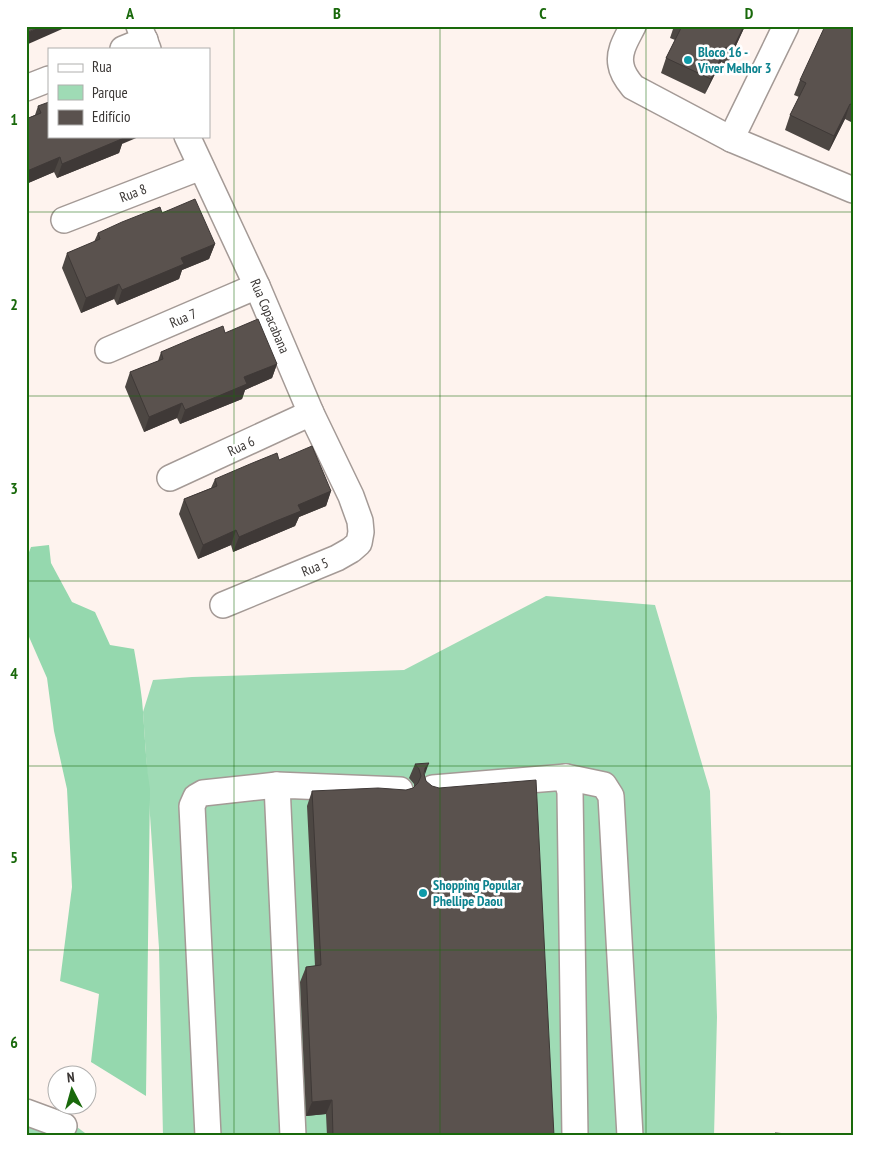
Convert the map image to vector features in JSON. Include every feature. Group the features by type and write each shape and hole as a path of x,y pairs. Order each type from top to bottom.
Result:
{"street":[{"path":"633,26 621,50 620,65 632,87 731,139 853,190"},
{"path":"731,139 786,26"},
{"path":"26,88 48,79"},
{"name":"Rua Copacabana","path":"188,138 257,286 311,412 351,496"},
{"name":"Rua 8","path":"64,220 201,167"},
{"name":"Rua 7","path":"108,350 257,286"},
{"name":"Rua 6","path":"170,478 311,412"},
{"name":"Rua 5","path":"223,604 337,558 352,550 359,543 361,532 360,521 351,496"},
{"path":"433,788 566,776 604,785 611,796 630,1136"},
{"path":"566,776 570,792 574,1136"},
{"path":"277,785 293,1136"},
{"path":"208,1136 192,806 196,797 203,792 277,785 401,790"},
{"path":"26,1112 64,1126"}],"green space":[{"path":"49,545 51,563 72,602 95,612 110,645 134,649 142,700 150,789 146,1096 98,1066 98,1064 91,1062 99,994 60,981 72,887 67,789 54,731 47,678 26,630 26,560 31,547"},
{"path":"546,596 655,605 710,791 717,1017 714,1136 163,1136 159,948 143,712 153,680 404,670"},
{"path":"26,1110 73,1124 89,1136 26,1136"}],"building":[{"path":"26,26 42,26 26,33"},
{"name":"Bloco 16 - Viver Melhor 3","path":"682,26 744,26 732,50 726,47 711,79 666,58"},
{"path":"825,26 853,26 853,105 850,104 834,136 790,115 806,83 800,80"},
{"path":"48,102 48,138 124,138 62,164 60,157 27,171 26,119 41,113 38,106"},
{"path":"195,199 215,244 181,258 184,264 122,290 119,284 86,298 67,253 100,239 98,233 122,222 160,207 162,213"},
{"path":"258,319 277,364 244,377 247,384 185,410 182,403 149,417 130,372 163,359 161,352 196,337 223,326 225,333"},
{"path":"312,446 331,491 298,505 301,511 239,537 236,530 203,545 184,499 217,486 215,479 250,464 277,453 279,460"},
{"name":"Shopping Popular Phellipe Daou","path":"429,763 425,768 424,774 426,781 432,786 439,788 536,780 554,1136 333,1136 332,1100 312,1102 306,967 321,965 312,791 378,788 406,790 413,788 421,776 415,764"},
{"path":"775,1133 812,1136 775,1136"}],"place":[{"name":"Bloco 16 - Viver Melhor 3","path":"688,60"},
{"name":"Shopping Popular Phellipe Daou","path":"423,893"}]}
